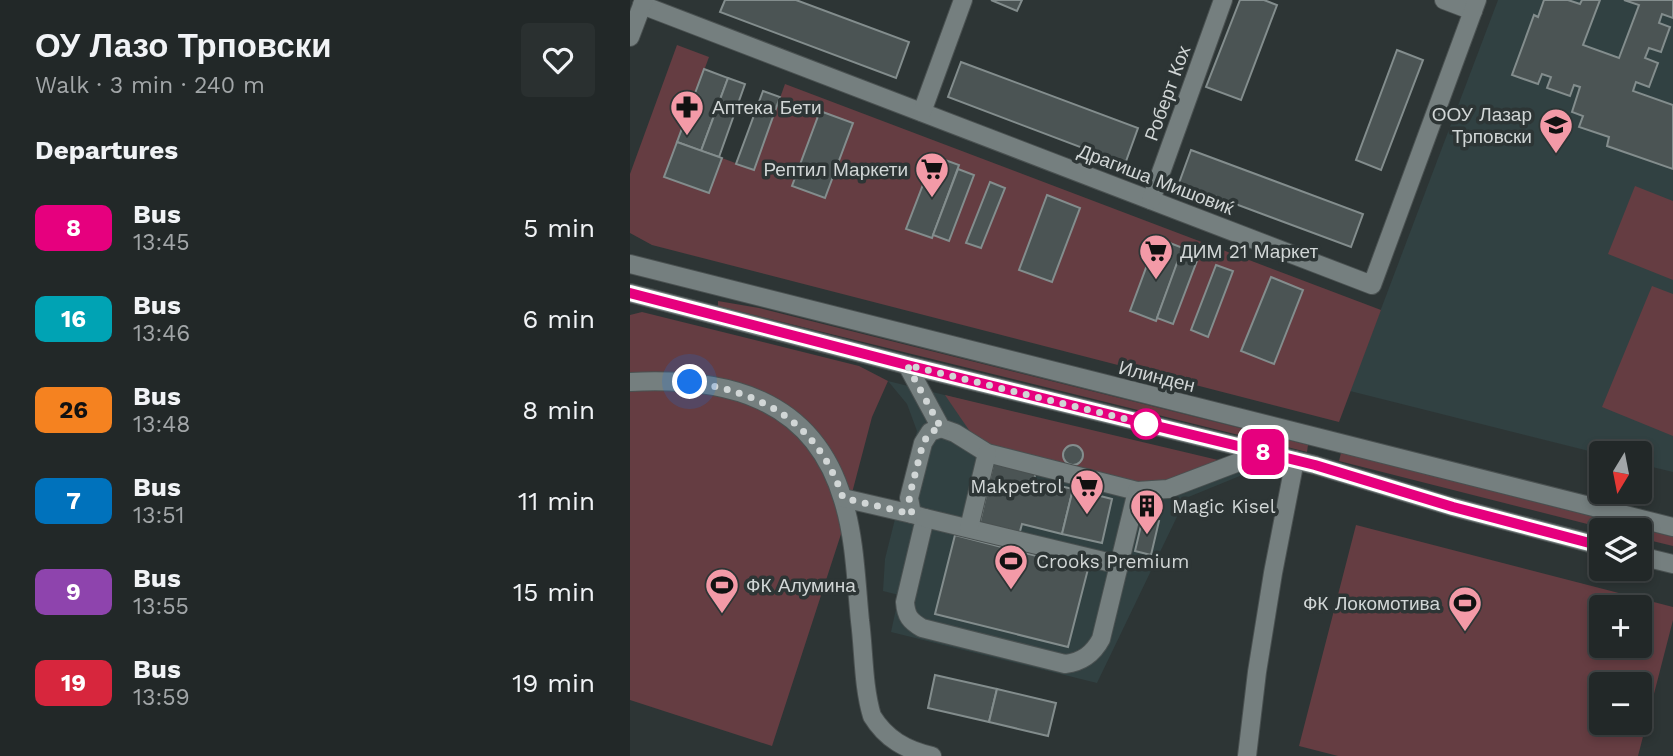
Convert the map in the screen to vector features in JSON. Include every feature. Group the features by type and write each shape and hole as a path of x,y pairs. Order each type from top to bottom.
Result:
{"street":[{"path":"922,112 963,0"},
{"name":"Роберт Кох","path":"1151,200 1223,0"},
{"path":"1444,0 1475,5"},
{"path":"630,37 643,3"},
{"name":"Драгиша Мишовиќ","path":"643,3 1372,285 1475,5"},
{"name":"Илинден","path":"630,264 1673,527"},
{"path":"630,293 907,365 1295,460 1453,507 1589,543"},
{"path":"630,303 661,301"},
{"path":"907,365 941,428"},
{"path":"630,382 667,380 712,385 753,397 800,426 812,440 826,458 843,498 851,534 872,716 897,743 932,756"},
{"path":"1137,491 1101,639 1096,650 1083,659 1065,664 922,628 908,617 905,602 918,516 909,498 923,443 930,432 941,428 955,433 987,453 1137,491 1168,488 1258,451"},
{"path":"969,528 987,453"},
{"path":"1247,756 1273,573 1295,460"},
{"path":"843,498 1121,565"},
{"path":"1652,559 1673,564"}],"shaded area":[{"name":"ООУ Лазар Трповски","path":"1498,0 1673,0 1673,472 1652,467 1652,441 1589,441 1589,451 1350,391"},
{"path":"677,45 709,57 665,177 709,193 722,158 754,170 785,84 1381,310 1339,422 652,245 630,233 630,174"},
{"path":"1635,186 1673,201 1673,280 1608,254"},
{"path":"1652,286 1673,294 1673,436 1602,407"},
{"path":"718,301 759,308 1308,445 1307,452 718,306"},
{"path":"642,312 859,366 888,381 872,417 842,531 772,746 630,700 630,315"},
{"path":"888,381 1252,471 1186,498 1097,683 891,632 899,595 883,591 885,559 917,431 907,404"},
{"path":"945,395 1218,460 1174,482 1132,483 984,446 973,436"},
{"path":"1341,453 1598,518 1589,518 1589,524 1339,461"},
{"name":"ФК Локомотива","path":"1356,525 1627,595 1589,595 1589,658 1652,658 1652,602 1673,607 1673,620 1652,702 1652,672 1589,672 1589,735 1643,735 1638,756 1338,756 1299,746"},
{"path":"1652,532 1673,537 1673,546 1652,541"}],"building":[{"path":"725,0 796,0 909,42 896,78 720,12"},
{"path":"991,0 1022,0 1017,11"},
{"path":"1240,0 1264,0 1277,5 1241,100 1206,87"},
{"path":"1544,0 1568,0 1580,4 1582,0 1600,0 1583,45 1619,58 1639,5 1624,0 1673,0 1673,18 1662,14 1659,23 1670,27 1661,52 1649,48 1645,58 1658,63 1649,87 1636,82 1633,91 1673,105 1673,169 1607,146 1609,137 1579,127 1583,116 1572,112 1580,87 1574,85 1570,96 1547,88 1551,77 1542,74 1538,84 1512,75 1534,15 1538,17"},
{"path":"1397,50 1423,60 1381,170 1356,160"},
{"path":"961,62 1138,128 1125,164 948,97"},
{"path":"704,69 728,78 701,151 677,142"},
{"path":"728,78 745,84 719,157 701,151"},
{"path":"763,91 780,97 754,170 736,164"},
{"path":"820,111 853,123 825,198 792,186"},
{"path":"677,142 722,158 709,193 664,177"},
{"path":"1191,150 1363,214 1351,247 1179,183"},
{"name":"Рептил Маркети","path":"934,156 959,165 932,238 906,229"},
{"path":"958,169 974,175 949,241 933,235"},
{"path":"990,182 1005,188 981,248 966,243"},
{"path":"1047,195 1080,208 1052,282 1019,270"},
{"name":"ДИМ 21 Маркет","path":"1157,238 1183,248 1156,321 1130,311"},
{"path":"1181,252 1198,258 1173,324 1157,318"},
{"path":"1216,265 1233,271 1208,337 1191,330"},
{"path":"1271,277 1303,290 1274,364 1241,351"},
{"path":"1069,445 1077,445 1083,455 1077,465 1069,465 1063,459 1063,451"},
{"path":"995,457 1037,466 1034,480 1073,489 1062,534 1022,524 1019,535 979,526"},
{"name":"Makpetrol","path":"1073,489 1112,499 1102,543 1062,534"},
{"name":"Magic Kisel","path":"1143,517 1159,521 1151,555 1135,551"},
{"name":"Crooks Premium","path":"955,535 1088,569 1068,647 935,614"},
{"path":"935,675 997,689 989,722 928,708"},
{"path":"997,689 1056,703 1048,736 989,722"}],"bus line":[{"name":"8","path":"630,293 907,365 1315,465 1453,507 1589,543"}],"place":[{"name":"Аптека Бети","path":"687,137"},
{"name":"ООУ Лазар Трповски","path":"1556,155"},
{"name":"Рептил Маркети","path":"932,199"},
{"name":"ДИМ 21 Маркет","path":"1156,281"},
{"name":"Makpetrol","path":"1087,516"},
{"name":"Magic Kisel","path":"1147,536"},
{"name":"Crooks Premium","path":"1011,591"},
{"name":"ФК Алумина","path":"722,615"},
{"name":"ФК Локомотива","path":"1465,633"}],"route":[{"path":"690,382 712,385 753,397 786,415 800,426 826,458 843,498 912,514 909,498 923,443 930,432 941,428 907,365 1150,425 1146,424"}]}
